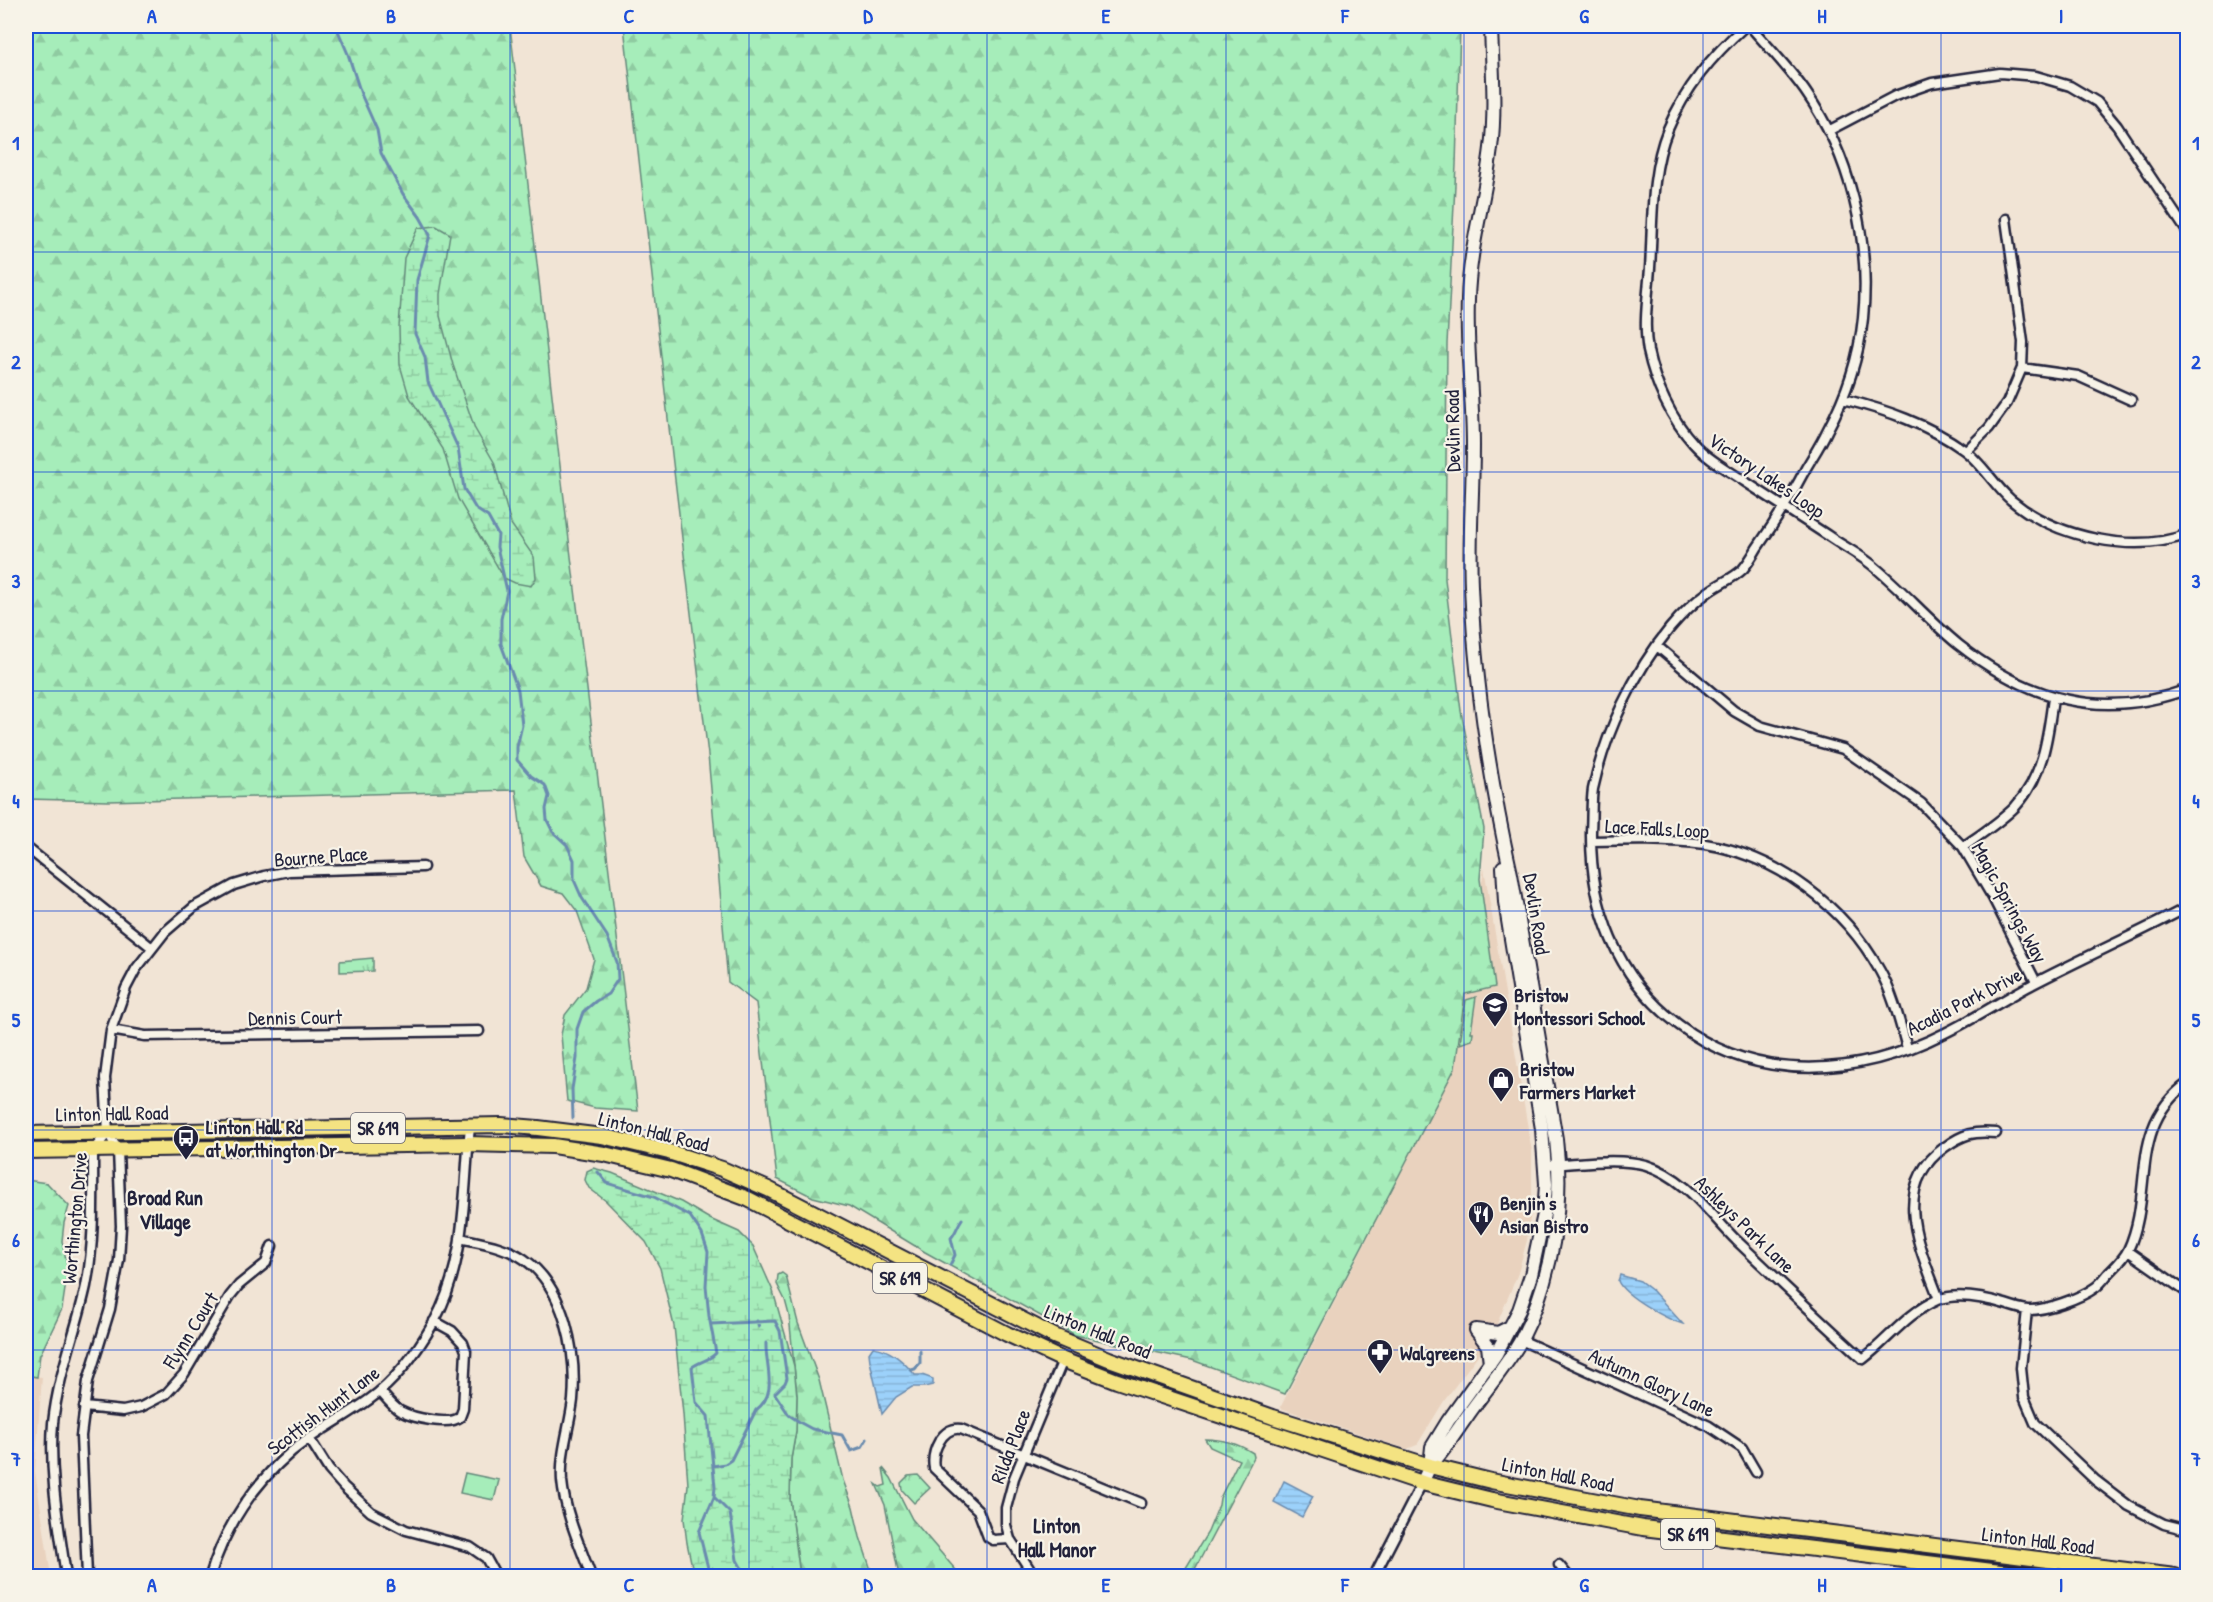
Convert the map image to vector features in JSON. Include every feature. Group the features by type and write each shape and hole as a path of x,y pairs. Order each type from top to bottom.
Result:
{"main road":[{"name":"Devlin Road","path":"1422,1483 1430,1466 1445,1450 1521,1340 1537,1301 1549,1255 1557,1210 1559,1164 1502,835 1475,654 1470,551 1473,448 1468,299 1473,245 1491,145 1493,114 1491,26"},
{"name":"Devlin Road","path":"1430,1466 1432,1447 1490,1363 1511,1326 1531,1275 1546,1198 1546,1165 1505,902 1502,835"},
{"name":"Linton Hall Road","path":"26,1134 501,1125 602,1136 669,1152 723,1169 768,1189 1054,1336 1109,1359 1273,1417 1430,1466 1491,1481 1640,1509 2134,1574 2175,1576"},
{"name":"Linton Hall Road","path":"26,1151 468,1144 553,1146 604,1154 671,1170 748,1199 996,1328 1063,1360 1117,1381 1422,1483 1492,1500 1643,1528 2033,1576"},
{"path":"1490,1363 1488,1347 1476,1330 1498,1333 1511,1326"}],"street":[{"name":"Victory Lakes Loop","path":"1744,26 1720,48 1698,74 1667,132 1657,167 1652,208 1646,311 1648,351 1659,390 1673,415 1694,445 1870,564 1958,644 1993,670 2031,690 2053,698 2100,704 2135,702 2175,694 2187,689"},
{"name":"Acadia Park Drive","path":"1750,26 1805,91 1828,130 1853,192 1862,240 1865,278 1863,319 1853,371 1843,399 1785,508 1742,571 1706,593 1687,610 1657,646 1628,694 1607,739 1592,792 1591,868 1599,909 1617,953 1644,994 1678,1025 1716,1049 1759,1062 1810,1070 1859,1064 1942,1035 2036,982 2187,907"},
{"path":"1828,130 1895,96 1932,83 2000,73 2036,76 2070,86 2097,102 2117,126 2187,233"},
{"path":"1966,451 1989,428 2007,403 2022,368 2023,342 2006,219"},
{"path":"2022,368 2078,376 2132,400"},
{"path":"1843,399 1885,410 1930,430 1966,451 2011,500 2037,518 2061,528 2096,540 2126,544 2150,542 2187,534"},
{"name":"Magic Springs Way","path":"1657,646 1734,711 1760,726 1843,749 1921,803 1962,847 1994,898 2036,982"},
{"path":"1962,847 2014,807 2029,789 2041,765 2053,698"},
{"name":"Lace Falls Loop","path":"1591,841 1643,840 1706,844 1753,858 1791,877 1824,901 1857,937 1881,972 1897,1011 1907,1048"},
{"path":"26,847 151,947"},
{"name":"Bourne Place","path":"108,1133 105,1078 111,1030 126,988 136,969 165,932 214,895 255,878 289,871 315,869 423,867"},
{"name":"Dennis Court","path":"111,1030 146,1036 479,1031"},
{"path":"1996,1133 1978,1131 1959,1137 1938,1152 1919,1176 1912,1200 1921,1252 1939,1299 1975,1297 2027,1310 2054,1305 2096,1287 2128,1251 2135,1230 2147,1146 2155,1120 2168,1100 2187,1083"},
{"name":"Scottish Hunt Lane","path":"210,1576 225,1537 243,1504 274,1468 309,1438 346,1416 380,1391 404,1366 434,1322 450,1283 460,1238 470,1127"},
{"name":"Worthington Drive","path":"66,1576 54,1487 53,1425 62,1367 90,1264 93,1150 108,1133 118,1150 121,1226 116,1284 95,1355 84,1407 81,1461 87,1576"},
{"name":"Ashleys Park Lane","path":"1546,1165 1629,1162 1646,1166 1677,1182 1699,1199 1734,1238 1863,1359 1916,1312 1939,1299"},
{"path":"460,1238 493,1245 523,1258 545,1278 558,1303 566,1324 573,1382 571,1418 562,1464 562,1481 567,1507 591,1576"},
{"name":"Flynn Court","path":"84,1407 123,1411 141,1407 165,1394 184,1374 230,1296 239,1285 266,1263 272,1246"},
{"path":"2128,1251 2187,1293"},
{"path":"2027,1310 2021,1368 2024,1397 2035,1424 2095,1480 2129,1506 2164,1524 2187,1530"},
{"path":"380,1391 395,1407 412,1416 450,1422 460,1417 463,1408 466,1351 459,1337 434,1322"},
{"name":"Autumn Glory Lane","path":"1521,1340 1709,1426 1742,1448 1756,1472"},
{"name":"Rilda Place","path":"1034,1576 1010,1539 1006,1525 1006,1508 1009,1492 1063,1360"},
{"path":"1010,1539 993,1540 988,1537 978,1510 934,1468 933,1458 944,1434 955,1428 1141,1503"},
{"path":"309,1438 329,1470 371,1512 406,1530 470,1547 486,1558 496,1576"},
{"path":"1374,1576 1422,1483"},
{"path":"1559,1565 1568,1576"}],"shaded area":[{"path":"1484,868 1532,1152 1532,1203 1527,1240 1518,1273 1497,1324 1417,1445 1407,1449 1280,1408 1455,1068"},
{"path":"26,1375 42,1377 35,1471 51,1576 26,1576"}],"green space":[{"path":"26,26 510,26 559,457 638,1111 595,1108 567,1101 561,1035 565,1015 586,988 594,959 577,911 563,893 541,886 524,857 516,790 109,801 26,799"},
{"path":"624,26 1460,26 1447,344 1445,579 1461,711 1484,829 1480,879 1495,987 1465,994 1455,1068 1285,1394 1192,1360 1075,1335 925,1252 849,1206 813,1197 777,1179 756,1003 728,982 708,755"},
{"path":"436,226 450,234 440,294 440,316 453,365 475,429 494,462 511,524 534,557 536,578 531,586 504,578 458,499 443,449 409,396 400,365 399,327 404,258 418,228"},
{"path":"373,958 373,971 340,972 340,961"},
{"path":"1476,997 1472,1040 1460,1044 1466,1000"},
{"path":"593,1168 612,1173 681,1202 739,1232 753,1246 773,1291 794,1366 797,1396 796,1431 791,1459 790,1499 800,1576 694,1576 684,1519 688,1485 674,1326 660,1268 646,1242 606,1201 589,1188 585,1180 587,1171"},
{"path":"26,1180 47,1183 69,1206 62,1241 68,1269 62,1309 40,1355 37,1377 26,1375"},
{"path":"782,1273 786,1276 798,1323 819,1380 843,1480 873,1576 800,1576 790,1499 797,1396 789,1315 777,1284 778,1275"},
{"path":"1205,1439 1236,1445 1253,1453 1254,1457 1194,1571 1186,1574 1184,1571 1208,1532 1220,1498 1239,1460 1210,1447"},
{"path":"883,1468 891,1478 912,1519 961,1576 899,1576 885,1505 876,1484 880,1487 886,1485"},
{"path":"465,1473 499,1480 494,1500 460,1493"},
{"path":"918,1475 930,1488 914,1503 902,1490 901,1483 908,1476"}],"water":[{"path":"1620,1275 1640,1281 1653,1291 1683,1324 1657,1313 1637,1300 1622,1287 1618,1281"},
{"path":"873,1347 891,1353 915,1375 933,1379 933,1385 912,1387 896,1397 882,1414 870,1361 869,1353"},
{"path":"1284,1481 1313,1496 1302,1517 1274,1502"}],"waterway":[{"path":"336,26 377,130 381,153 403,194 430,235 417,280 415,334 425,357 428,382 458,448 464,489 476,509 488,517 498,535 497,547 507,591 501,619 501,644 518,690 522,725 517,747 517,760 531,776 545,785 549,796 546,809 547,820 553,832 567,845 574,860 574,880 582,898 607,936 617,962 618,979 608,994 583,1012 577,1029 577,1058 572,1089 573,1118"},
{"path":"598,1172 607,1183 654,1197 690,1216 702,1234 708,1252 706,1286 716,1353 692,1367 696,1402 708,1416 715,1487 714,1497 699,1532 710,1576"},
{"path":"950,1265 955,1255 951,1238 962,1219"},
{"path":"757,1321 759,1327"},
{"path":"711,1324 775,1321 780,1331 787,1378 775,1393"},
{"path":"713,1466 725,1464 731,1460 756,1410 767,1396 769,1379 766,1343"},
{"path":"911,1370 920,1363 920,1351"},
{"path":"775,1394 789,1415 812,1429 842,1435 851,1451 862,1447 867,1439"},
{"path":"714,1497 730,1513 737,1560 746,1576"}],"place":[{"name":"Bristow Montessori School","path":"1495,1028"},
{"name":"Bristow Farmers Market","path":"1501,1103"},
{"name":"Linton Hall Rd at Worthington Dr","path":"186,1161"},
{"name":"Benjin's Asian Bistro","path":"1481,1237"},
{"name":"Walgreens","path":"1380,1375"}],"district":[{"name":"Broad Run Village","path":"165,1209"},
{"name":"Linton Hall Manor","path":"1057,1537"}]}
